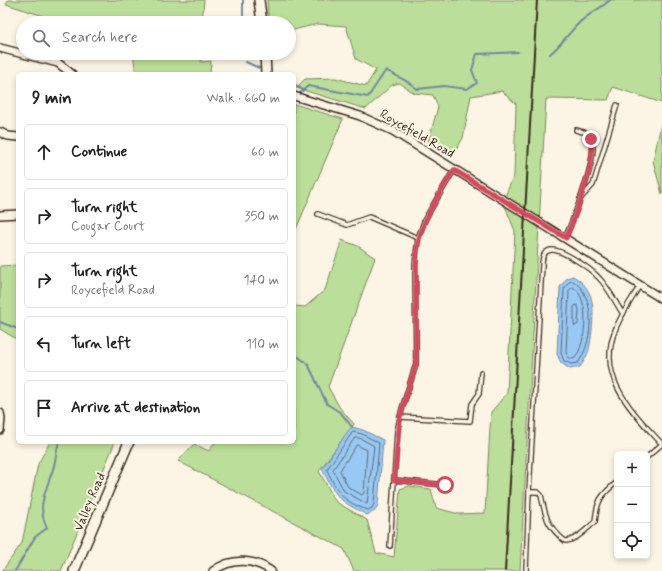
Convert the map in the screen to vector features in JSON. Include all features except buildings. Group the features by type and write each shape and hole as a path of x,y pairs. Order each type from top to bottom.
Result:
{"street":[{"path":"259,0 261,16"},
{"path":"0,48 16,52"},
{"path":"46,60 58,63 69,72"},
{"path":"265,60 266,72"},
{"name":"Roycefield Road","path":"296,96 378,123 566,238 662,299"},
{"path":"0,132 8,136 16,137"},
{"path":"0,215 16,214"},
{"path":"0,430 1,415"},
{"name":"Valley Road","path":"74,571 128,444"},
{"path":"213,571 220,566 240,560 253,562 271,571"}],"lane":[{"path":"579,200 593,185 617,104"},
{"path":"566,238 592,156 593,146 587,133 576,130"},
{"path":"390,546 400,417 416,364 415,265 418,238 425,219 454,170"},
{"path":"318,214 347,225 369,217 418,238"},
{"path":"526,571 542,264 546,253 551,250 558,251 593,273 604,284 623,314"},
{"path":"640,285 616,328 610,356 612,375 623,399 662,444 650,454"},
{"path":"400,417 470,421 472,404 479,394 481,373"},
{"path":"394,480 445,485"},
{"path":"529,492 538,492 541,495 546,521 565,541 568,541 573,540 595,522 597,506 603,494 614,485"}],"green space":[{"path":"8,0 204,0 203,16 43,16 6,4"},
{"path":"267,0 662,0 662,103 613,87 608,100 546,99 520,571 354,571 344,549 178,461 194,444 209,451 214,444 296,444 296,306 305,307 325,290 342,240 358,246 375,258 328,387 340,408 354,424 319,471 336,502 367,520 376,553 394,557 400,489 409,486 431,489 436,508 459,514 485,513 491,412 507,393 515,231 503,201 514,175 516,104 502,91 471,96 463,138 452,157 428,142 438,107 433,95 414,93 400,83 392,85 366,109 296,88 305,79 335,78 366,86 376,70 356,59 346,26 318,24 296,29 296,16 268,16"},
{"path":"134,60 211,61 210,72 136,72"},
{"path":"296,105 343,119 296,229"},
{"path":"662,120 662,194 653,161"},
{"path":"16,265 16,339 0,329 0,266"},
{"path":"49,444 114,444 61,571 2,571 22,543 38,464"}],"water":[{"path":"573,276 586,287 592,299 593,314 591,341 588,353 580,367 570,369 561,363 557,354 560,287 567,278"},
{"path":"352,427 363,430 383,440 378,505 375,511 367,515 339,498 322,469"}],"waterway":[{"path":"243,0 243,16"},
{"path":"550,54 582,20 610,0"},
{"path":"298,95 308,86 368,97 386,70 417,89 444,86 467,89 477,83 472,70 477,54 518,52"},
{"path":"246,62 259,68"},
{"path":"296,85 303,90"},
{"path":"0,322 16,328"},
{"path":"296,355 308,364 327,404 341,413 352,427"},
{"path":"15,571 35,537 47,528 42,512 42,505 54,466 58,444"}],"railway":[{"path":"505,571 537,0"}],"route":[{"path":"445,485 394,480 397,431 416,364 417,304 415,265 418,238 421,227 454,170 524,214 566,238 574,218 592,156 593,146 591,139"}]}
